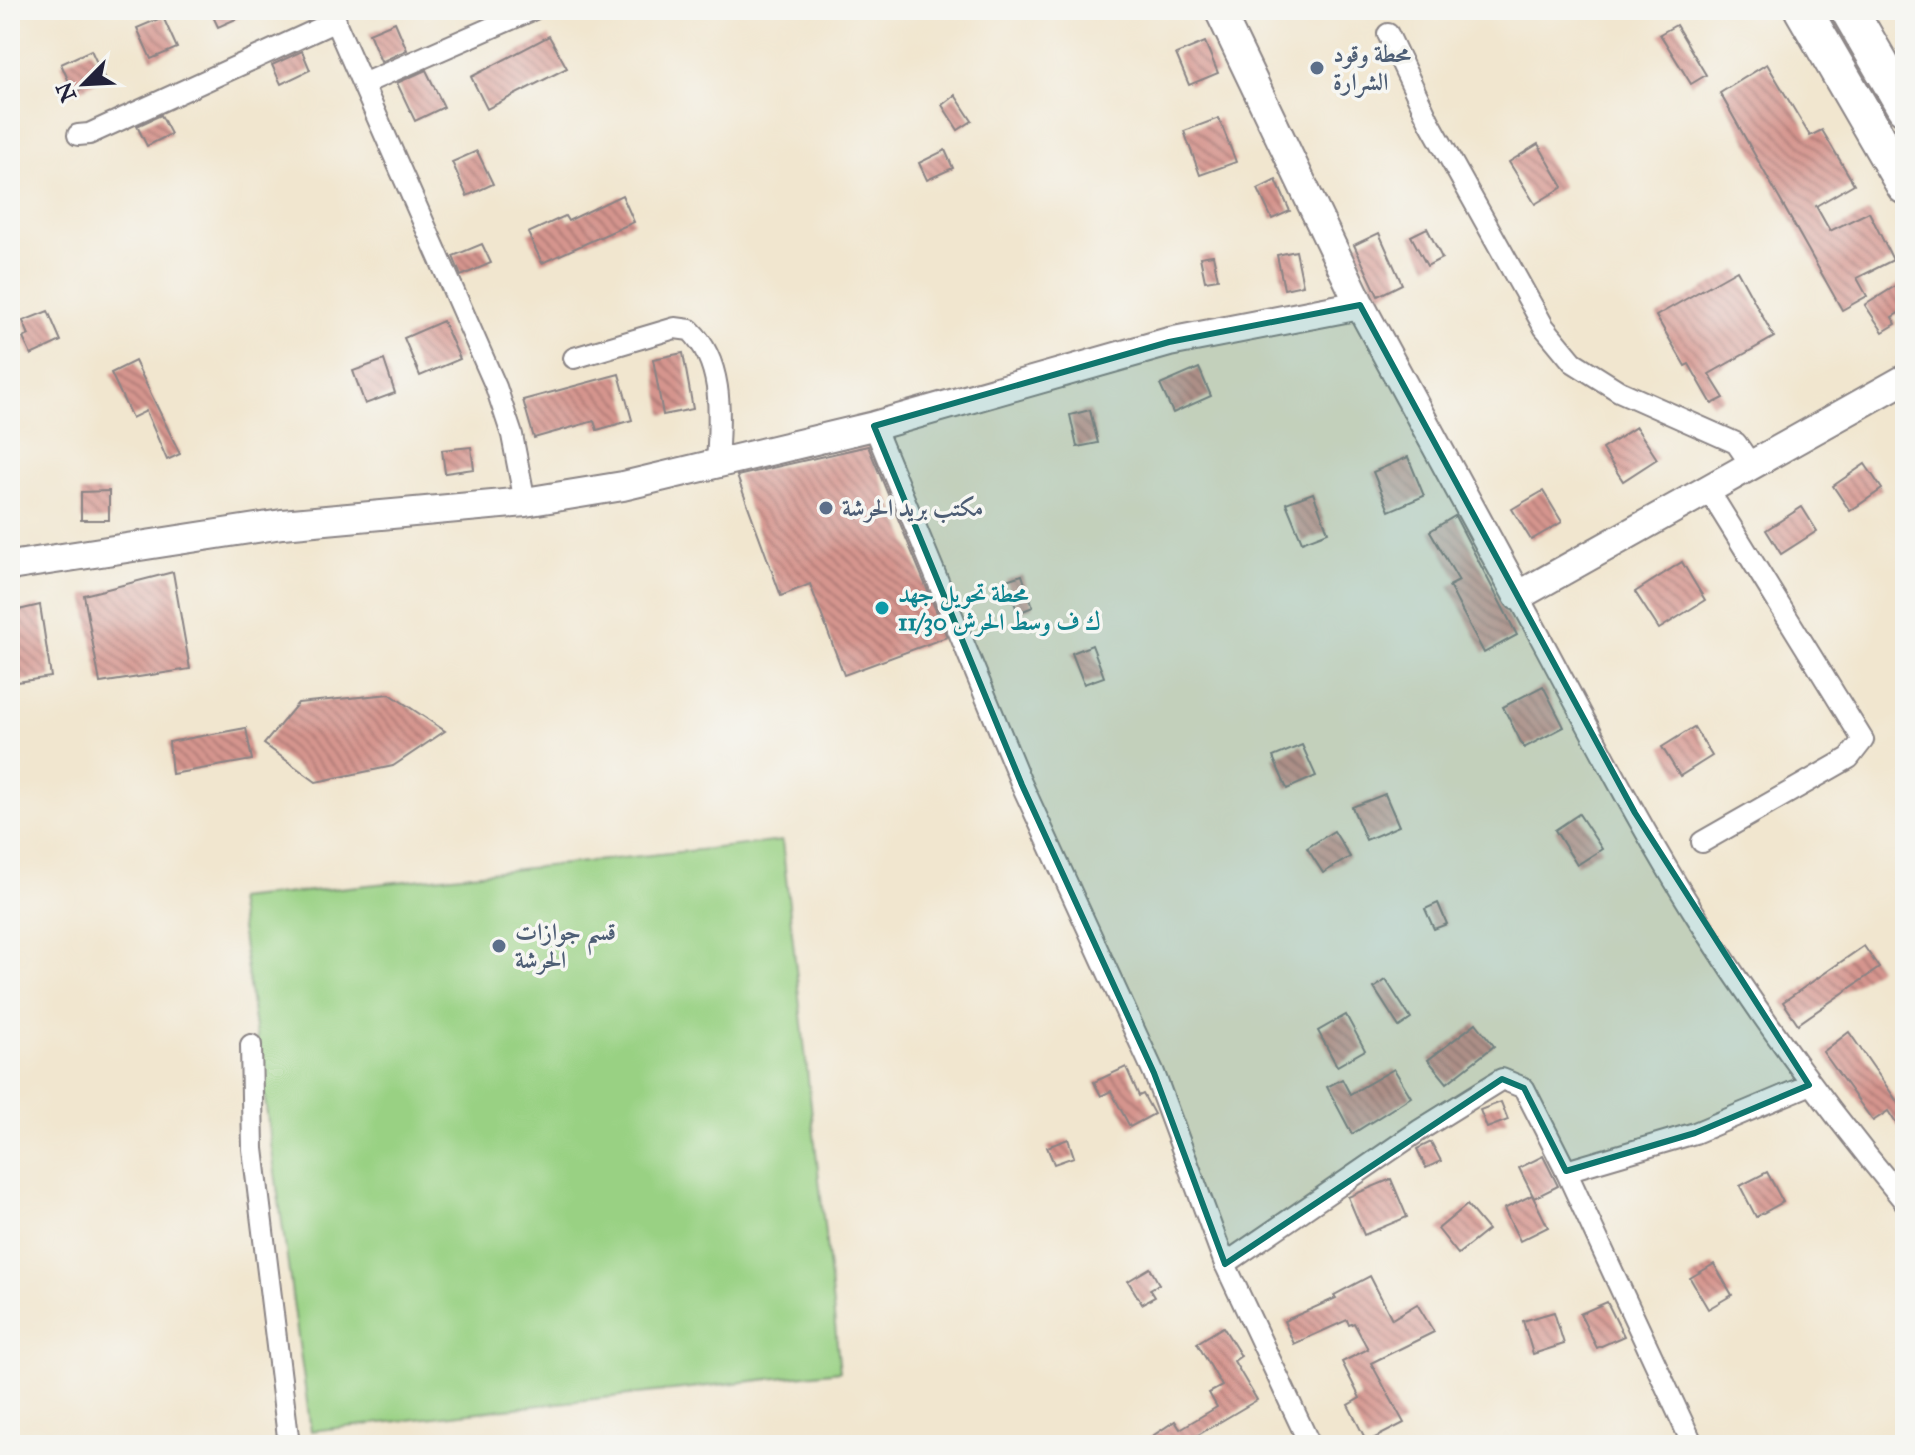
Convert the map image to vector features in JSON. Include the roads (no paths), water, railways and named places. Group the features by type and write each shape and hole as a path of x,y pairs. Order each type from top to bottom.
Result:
{"highway":[{"path":"1803,10 1905,186"},
{"path":"1849,10 1905,107"}],"street":[{"path":"365,83 532,10"},
{"path":"1219,10 1360,305 1635,813 1698,919 1809,1085 1905,1202"},
{"path":"78,135 89,134 333,16 496,387 512,435 525,502"},
{"path":"1388,34 1429,121 1544,327 1573,362 1619,391 1736,443 1752,466"},
{"path":"10,566 282,524 525,502 717,465 874,426 1169,342 1360,305"},
{"path":"574,358 675,328 690,330 709,355 716,375 717,465"},
{"path":"1518,596 1905,379"},
{"path":"874,426 1022,785 1154,1073 1225,1264 1310,1445"},
{"path":"1702,842 1849,758 1863,740 1709,491"},
{"path":"251,1045 253,1149 289,1445"},
{"path":"1225,1264 1420,1130 1502,1079 1524,1088 1566,1171 1693,1445"},
{"path":"1566,1171 1695,1133 1809,1085"}],"place":[{"name":"محطة وقود الشرارة","path":"1317,68"},
{"name":"مكتب بريد الحرشة","path":"826,508"},
{"name":"محطة تحويل جهد 11/30 ك ف وسط الحرش","path":"882,608"},
{"name":"قسم جوازات الحرشة","path":"499,946"}]}
